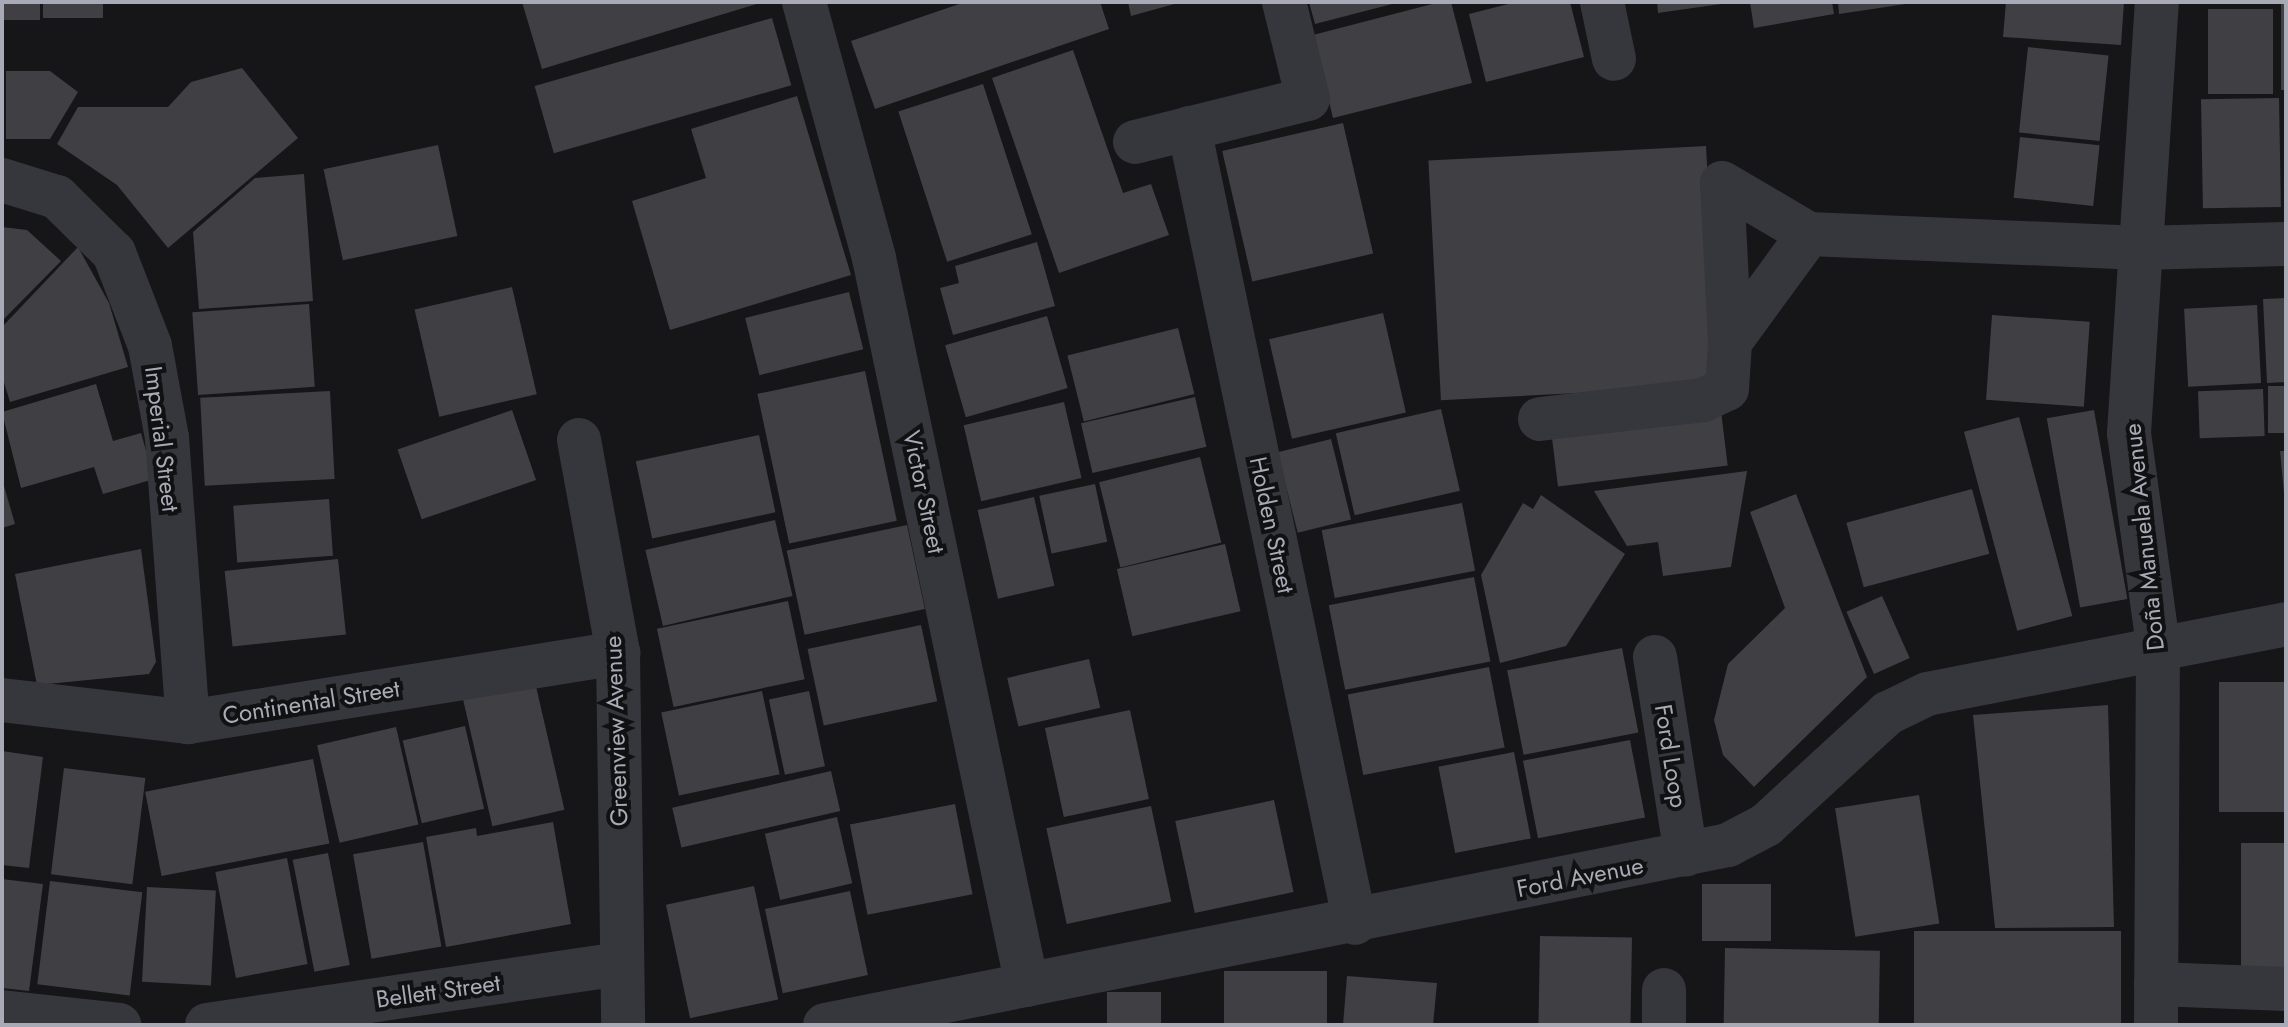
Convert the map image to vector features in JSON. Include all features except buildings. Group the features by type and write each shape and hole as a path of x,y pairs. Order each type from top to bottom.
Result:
{"street":[{"name":"Victor Street","path":"804,2 874,258 1027,985"},
{"path":"1135,142 1308,99 1284,2"},
{"path":"1602,2 1614,59"},
{"name":"Doña Manuela Avenue","path":"2156,1004 2158,645 2129,433 2157,2"},
{"name":"Holden Street","path":"1189,128 1355,923"},
{"name":"Imperial Street","path":"2,180 57,197 114,253 150,346 167,438 188,722"},
{"path":"1540,419 1703,400 1727,389 1730,342 1722,183 1809,234 2141,248 2286,244"},
{"path":"1730,342 1809,234"},
{"name":"Greenview Avenue","path":"579,440 618,653 623,1025"},
{"name":"Ford Avenue","path":"825,1025 1355,923 1728,845 1766,825 1888,713 1927,694 2158,645 2286,624"},
{"name":"Continental Street","path":"2,700 188,722 618,653"},
{"name":"Ford Loop","path":"1655,657 1686,855"},
{"name":"Bellett Street","path":"207,1025 622,964"},
{"path":"2156,1004 2286,989"},
{"path":"2,1012 119,1025"}]}
